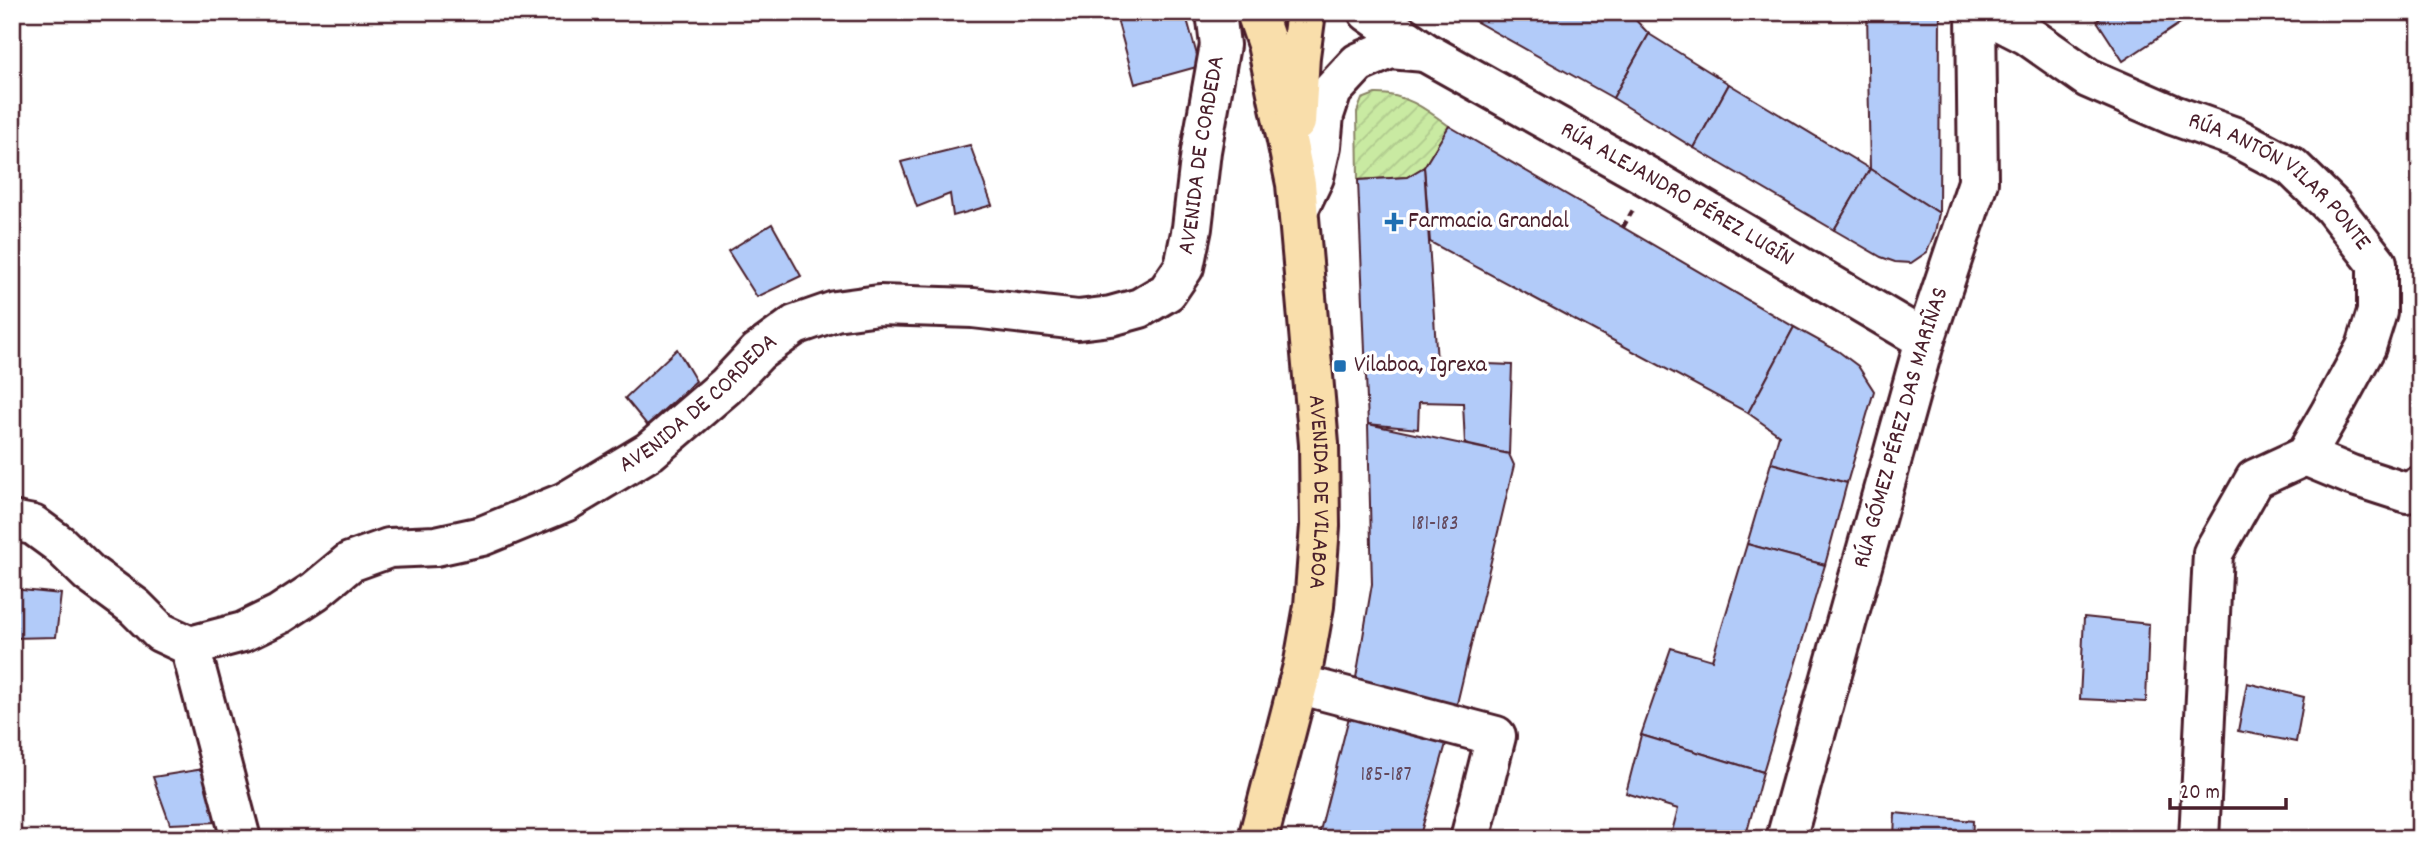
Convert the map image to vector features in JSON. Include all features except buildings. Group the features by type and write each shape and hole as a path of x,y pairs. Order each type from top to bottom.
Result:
{"highway":[{"name":"AVENIDA DE VILABOA","path":"1255,12 1267,44 1297,196"},
{"name":"AVENIDA DE VILABOA","path":"1258,839 1298,684 1314,606 1320,526 1319,444 1297,196 1296,112 1306,12"}],"street":[{"name":"AVENIDA DE CORDEDA","path":"190,646 243,632 280,614 315,591 350,562 389,548 436,546 482,536 565,502 650,451 726,386 758,352 795,325 835,311 879,305 973,308 1078,320 1111,316 1140,308 1167,292 1184,267 1192,228 1201,151 1220,45 1216,12"},
{"name":"RÚA ALEJANDRO PÉREZ LUGÍN","path":"1368,12 1425,52 1650,178 1925,340"},
{"name":"RÚA ALEJANDRO PÉREZ LUGÍN","path":"1396,12 1425,52"},
{"name":"RÚA GÓMEZ PÉREZ DAS MARIÑAS","path":"1786,839 1925,340 1978,181 1976,12"},
{"name":"RÚA ANTÓN VILAR PONTE","path":"1982,12 2027,35 2088,78 2173,116 2235,137 2292,167 2333,207 2377,263 2377,312 2365,346 2305,456"},
{"name":"RÚA ALEJANDRO PÉREZ LUGÍN","path":"1297,196 1314,177 1324,115 1332,91 1357,63 1390,49 1425,52"},
{"path":"2199,839 2213,553 2255,479 2305,456 2351,475 2407,493 2420,486"},
{"path":"12,494 23,523 59,544 90,574 135,607 160,632 190,646 241,839"},
{"path":"1298,684 1496,736 1470,839"}],"green space":[{"path":"1375,94 1406,99 1449,126 1424,167 1407,177 1358,180 1357,112 1362,99"}],"place":[{"name":"Farmacia Grandal","path":"1394,222"},
{"name":"Vilaboa, Igrexa","path":"1340,366"}]}
